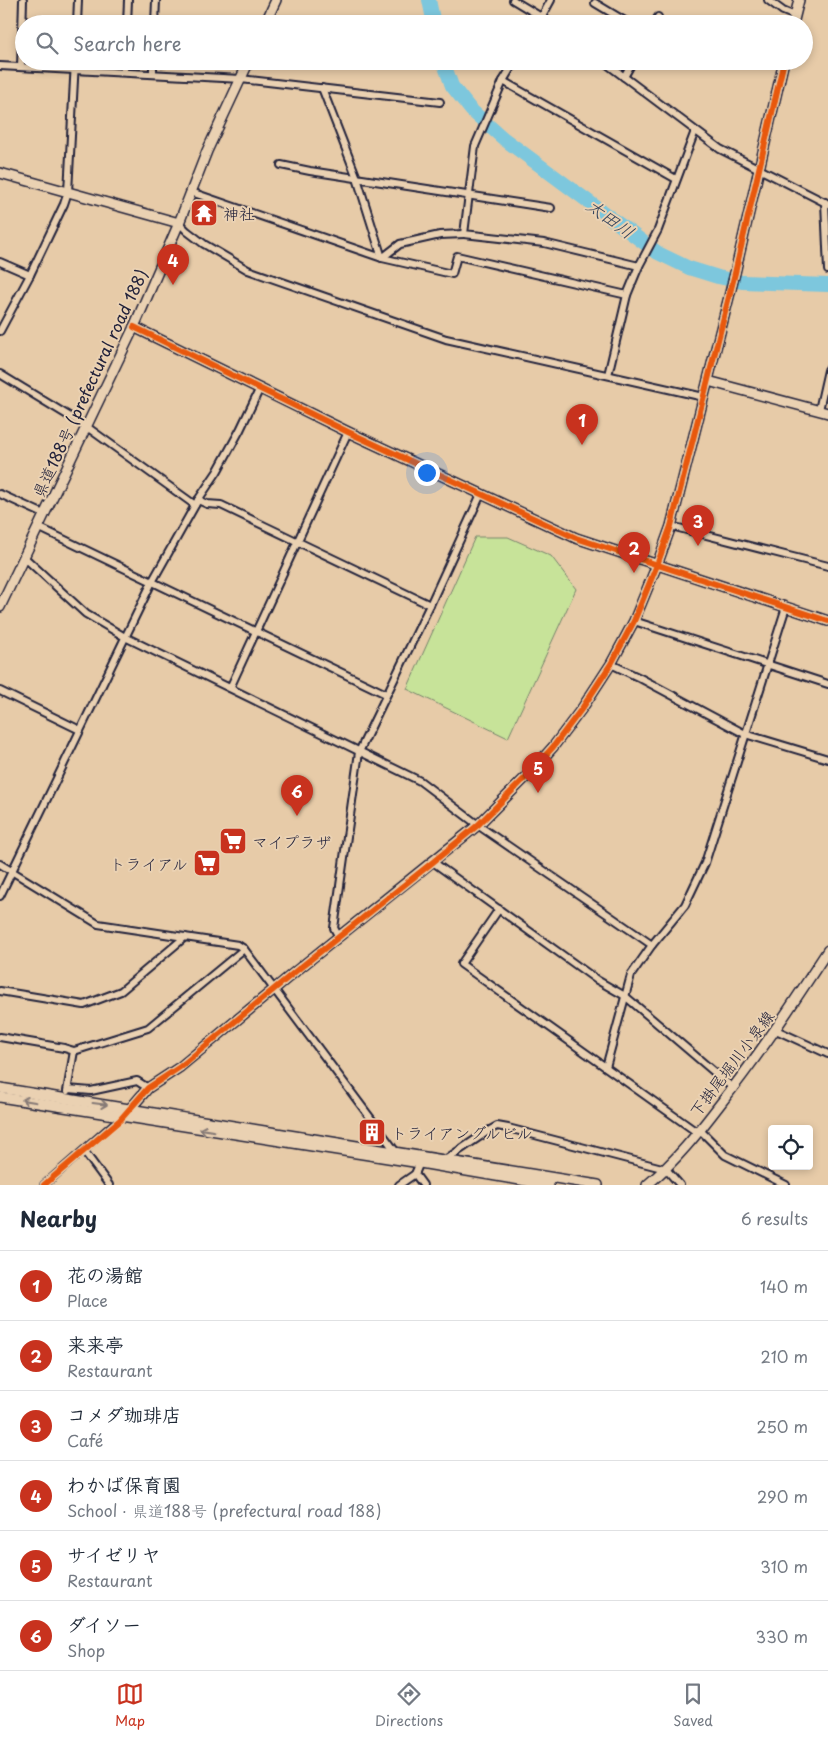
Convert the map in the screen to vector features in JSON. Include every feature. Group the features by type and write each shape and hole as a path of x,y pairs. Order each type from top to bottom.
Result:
{"street":[{"path":"23,0 23,15"},
{"path":"77,15 78,0"},
{"path":"127,15 128,0"},
{"path":"155,15 156,0"},
{"path":"270,15 276,0"},
{"path":"513,0 541,15"},
{"path":"544,15 551,0"},
{"path":"768,0 788,15"},
{"path":"795,15 799,0"},
{"path":"594,1 616,15"},
{"path":"0,66 15,67"},
{"path":"0,331 30,275 68,192 75,70"},
{"path":"91,70 241,79 440,102"},
{"name":"県道188号 (prefectural road 188)","path":"0,607 134,327 179,223 207,151 245,70"},
{"path":"464,234 475,146 510,70"},
{"path":"615,70 720,149 826,203 828,270"},
{"path":"624,77 628,70"},
{"path":"44,1185 123,1116 148,1088 180,1067 478,824 520,784 553,747 583,707 611,664 634,621 658,565 671,526 735,274 782,70"},
{"path":"503,81 676,180"},
{"path":"322,88 357,178 382,258"},
{"path":"608,375 627,295 638,266 658,230 695,131"},
{"path":"282,165 310,171 551,208"},
{"path":"0,173 179,223 187,232 204,244 248,270 446,339 704,397"},
{"path":"191,192 382,258 452,274 457,256 627,295"},
{"path":"382,258 400,244 440,235 464,234 544,244 638,266"},
{"path":"0,262 30,275"},
{"path":"134,327 348,432 576,538 828,621"},
{"path":"819,410 828,370"},
{"path":"0,374 87,427 196,502 221,505 430,605"},
{"path":"708,381 828,413"},
{"path":"0,896 152,582 196,502 217,472 260,388"},
{"path":"230,688 348,432"},
{"path":"0,494 44,514"},
{"path":"339,937 334,928 359,752 481,494"},
{"path":"671,526 828,566"},
{"path":"38,527 386,694"},
{"path":"24,557 86,614 125,637 420,781 652,946"},
{"path":"606,1067 631,975 685,905 705,863 786,607"},
{"path":"634,621 828,684"},
{"path":"611,664 745,734 828,759"},
{"path":"0,691 80,730"},
{"path":"433,862 597,980 625,996 733,1088"},
{"path":"0,864 98,924 238,945 244,949 396,1152"},
{"path":"499,909 461,964 699,1131 725,1156 786,1185"},
{"path":"0,991 84,1005 122,992 185,938"},
{"path":"0,1037 74,1051 148,1028 244,949"},
{"name":"下掛尾堀川小泉線","path":"647,1185 666,1169 733,1088 776,1030 828,950"},
{"path":"776,1030 828,1054"},
{"path":"66,1099 74,1051"},
{"path":"68,1090 90,1091 137,1081 148,1088"},
{"path":"0,1088 396,1152 421,1160 445,1160 598,1185"},
{"path":"0,1097 421,1160 549,1185"},
{"path":"445,1160 497,1126 666,1169 680,1185"},
{"path":"84,1151 109,1185"},
{"path":"399,1185 415,1174 421,1160"},
{"path":"415,1174 423,1185"}],"green space":[{"path":"475,537 508,537 551,556 576,589 508,738 407,689"}],"waterway":[{"name":"太田川","path":"429,0 432,15"},
{"name":"太田川","path":"446,70 452,86 471,110 504,139 658,253 689,268 742,282 828,285"}],"cycle path":[{"path":"44,1185 120,1120 148,1088 180,1067 478,825 553,747 583,707 611,664 634,621 671,526 735,273 782,70"},
{"path":"134,327 348,432 576,538 828,621"}],"place":[{"name":"神社","path":"204,213"},
{"name":"わかば保育園","path":"173,285"},
{"name":"花の湯館","path":"582,445"},
{"name":"コメダ珈琲店","path":"698,546"},
{"name":"来来亭","path":"634,573"},
{"name":"サイゼリヤ","path":"538,793"},
{"name":"ダイソー","path":"297,816"},
{"name":"マイプラザ","path":"233,841"},
{"name":"トライアル","path":"207,863"},
{"name":"トライアングルビル","path":"372,1132"}]}
